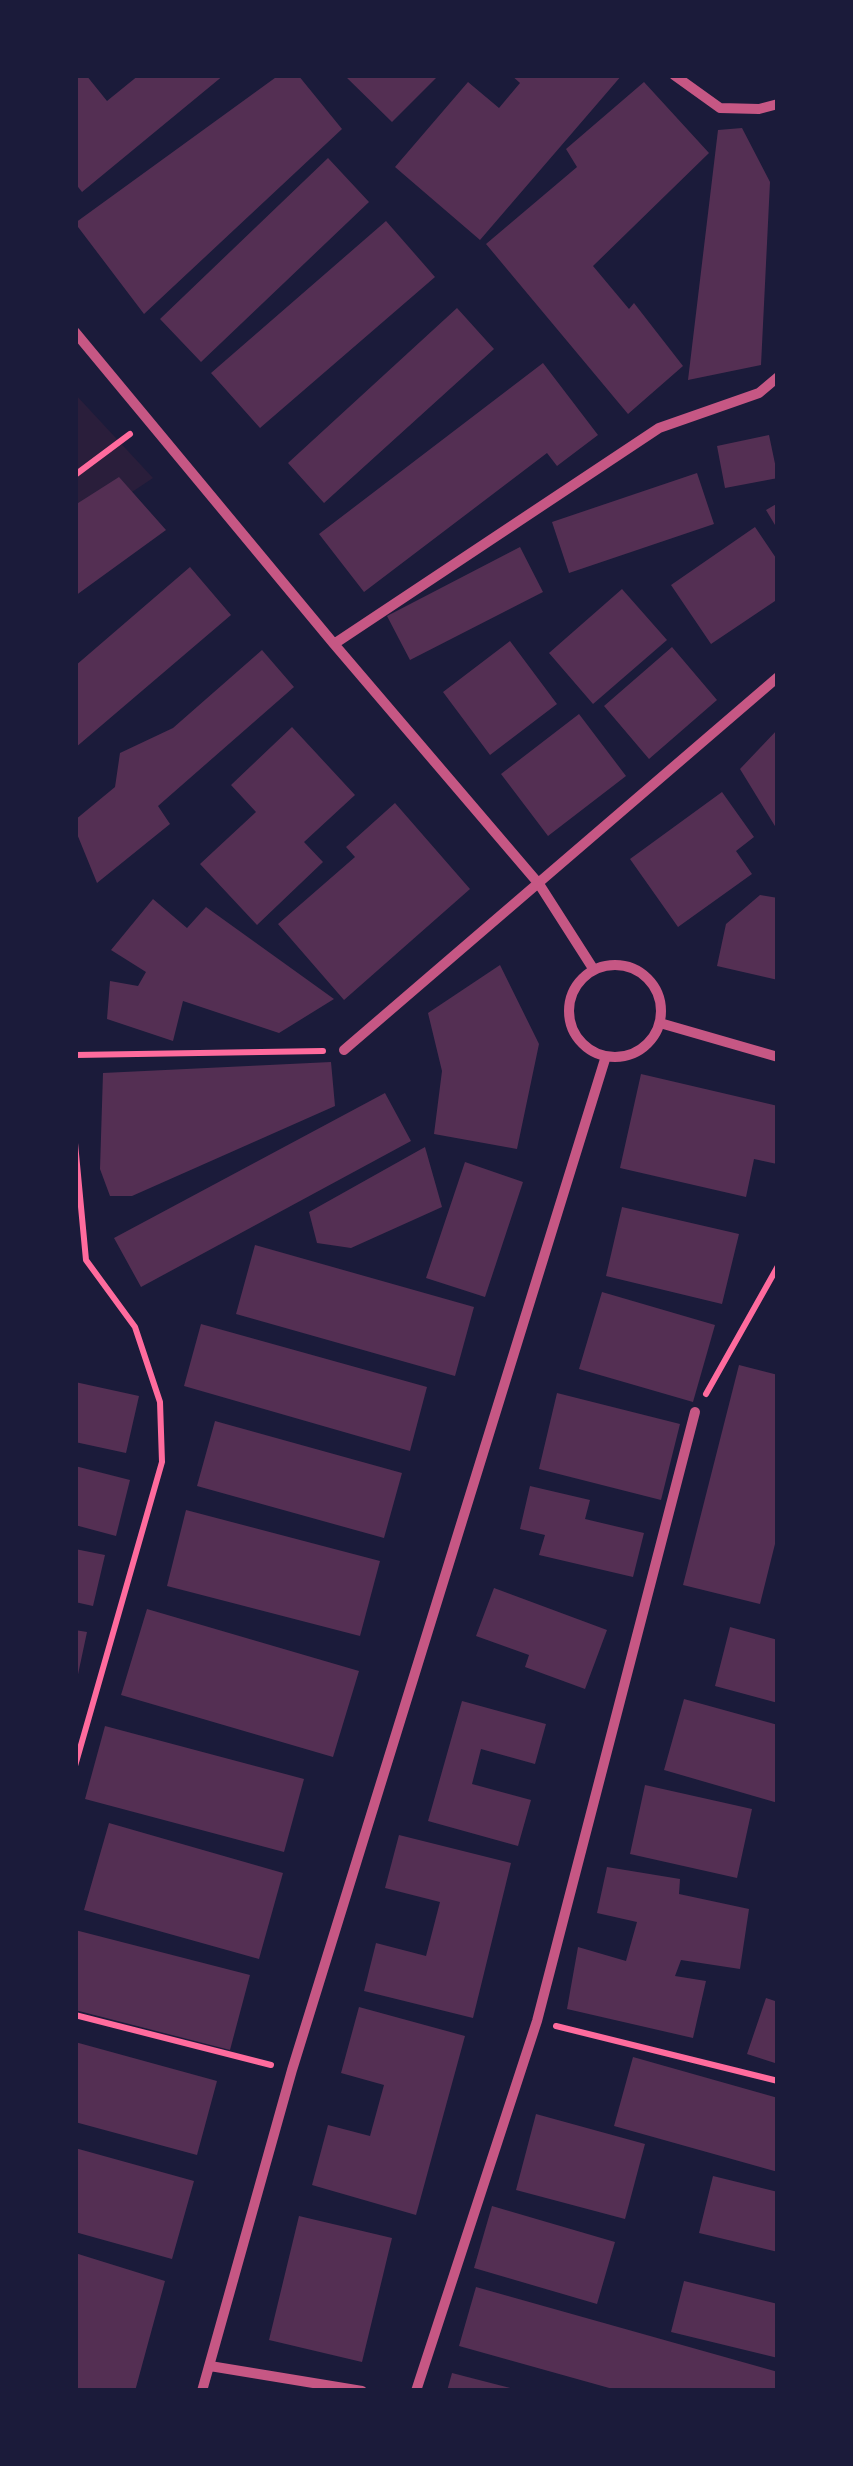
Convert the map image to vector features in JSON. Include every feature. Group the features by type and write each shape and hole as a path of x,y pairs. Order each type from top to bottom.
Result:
{"street":[{"path":"674,75 720,108 760,109 778,104"},
{"path":"75,332 539,884 594,970"},
{"path":"334,644 658,428 758,393 778,377"},
{"path":"344,1050 778,676"},
{"path":"617,965 633,968 646,976 657,991 662,1007 660,1023 648,1044 635,1052 606,1056 587,1048 576,1036 570,1010 572,994 594,970 617,965"},
{"path":"660,1023 778,1057"},
{"path":"202,2391 292,2070 606,1056"},
{"path":"416,2391 536,2022 695,1412"},
{"path":"210,2366 362,2391"}],"path":[{"path":"75,475 148,420"},
{"path":"75,1055 344,1050"},
{"path":"75,1143 86,1260 135,1327 160,1402 162,1462 75,1766"},
{"path":"695,1412 778,1266"},
{"path":"75,2015 292,2070"},
{"path":"536,2022 778,2081"}],"shaded area":[{"path":"75,394 153,478 75,530"}],"building":[{"path":"75,75 86,75 107,101 139,75 224,75 82,192 75,183"},
{"path":"279,75 298,75 342,129 144,314 75,223"},
{"path":"344,75 439,75 392,122"},
{"path":"511,75 622,75 480,240 395,167 468,82 499,108 520,83"},
{"path":"644,82 709,153 593,266 629,309 634,303 683,366 628,414 486,244 577,167 566,149"},
{"path":"742,128 770,182 761,365 688,380 718,130"},
{"path":"328,158 369,202 201,362 160,319"},
{"path":"386,221 435,277 260,428 211,373"},
{"path":"457,308 494,349 324,503 288,463"},
{"path":"543,363 598,435 557,466 547,453 364,592 319,534"},
{"path":"769,435 778,478 725,488 717,446"},
{"path":"697,473 714,524 569,573 552,522"},
{"path":"119,477 166,530 75,596 75,505"},
{"path":"778,503 778,530 766,510"},
{"path":"755,527 778,561 778,599 711,644 671,585"},
{"path":"520,547 543,592 410,660 387,616"},
{"path":"190,567 231,615 75,748 75,666"},
{"path":"622,589 667,640 593,704 549,653"},
{"path":"510,641 557,704 490,755 443,692"},
{"path":"672,647 717,700 649,759 604,706"},
{"path":"262,650 294,687 158,806 170,824 97,883 75,820 115,787 120,753 173,728"},
{"path":"579,714 626,776 548,836 501,774"},
{"path":"292,727 355,795 304,842 323,862 257,925 200,864 256,812 231,785"},
{"path":"778,729 778,831 740,769"},
{"path":"722,792 754,837 736,851 752,874 678,927 630,859"},
{"path":"395,803 470,889 344,1000 278,924 355,857 346,847"},
{"path":"760,895 778,898 778,980 717,966 726,924"},
{"path":"153,899 187,928 206,907 334,999 279,1033 183,1001 173,1041 107,1019 110,981 138,986 146,972 111,950"},
{"path":"500,965 539,1044 517,1149 434,1134 442,1071 428,1013"},
{"path":"331,1062 335,1106 132,1196 110,1196 100,1169 103,1073"},
{"path":"641,1074 778,1106 777,1164 754,1159 746,1197 620,1168"},
{"path":"385,1093 411,1141 141,1287 114,1238"},
{"path":"425,1147 442,1207 351,1248 317,1243 309,1212"},
{"path":"465,1162 523,1182 485,1297 426,1278"},
{"path":"622,1207 739,1234 722,1304 606,1276"},
{"path":"255,1245 474,1307 455,1376 236,1314"},
{"path":"602,1292 715,1325 693,1402 579,1369"},
{"path":"201,1324 427,1387 410,1451 184,1386"},
{"path":"739,1365 778,1375 778,1532 760,1604 683,1585"},
{"path":"75,1382 139,1396 126,1453 75,1442"},
{"path":"557,1393 680,1424 661,1500 539,1469"},
{"path":"215,1421 402,1473 384,1538 197,1486"},
{"path":"75,1466 130,1480 116,1536 75,1525"},
{"path":"530,1486 590,1500 585,1519 644,1533 633,1577 539,1555 545,1535 520,1529"},
{"path":"186,1510 380,1561 360,1636 167,1586"},
{"path":"75,1549 105,1555 93,1606 75,1602"},
{"path":"494,1588 607,1630 585,1689 525,1667 529,1655 476,1636"},
{"path":"147,1609 359,1671 333,1757 121,1695"},
{"path":"730,1627 778,1640 778,1703 715,1686"},
{"path":"75,1630 87,1632 77,1679 75,1679"},
{"path":"684,1699 778,1725 778,1803 664,1770"},
{"path":"462,1701 546,1724 535,1764 481,1749 472,1784 531,1800 518,1846 428,1821"},
{"path":"105,1726 304,1779 284,1852 85,1799"},
{"path":"645,1785 752,1809 737,1878 630,1854"},
{"path":"109,1823 283,1873 259,1959 84,1910"},
{"path":"399,1835 511,1863 473,2018 364,1991 376,1943 426,1956 440,1902 385,1888"},
{"path":"607,1867 680,1879 679,1894 749,1909 740,1969 681,1960 675,1976 706,1981 693,2038 567,2009 578,1947 626,1961 637,1922 597,1913"},
{"path":"75,1930 250,1975 230,2050 75,2010"},
{"path":"766,1998 778,2002 778,2064 747,2054"},
{"path":"359,2007 465,2036 416,2215 312,2185 328,2125 370,2136 384,2085 341,2073"},
{"path":"75,2042 217,2081 197,2155 75,2122"},
{"path":"633,2057 778,2098 778,2172 614,2126"},
{"path":"536,2114 645,2144 625,2219 516,2190"},
{"path":"75,2148 194,2181 172,2259 75,2232"},
{"path":"713,2176 778,2192 778,2252 699,2233"},
{"path":"492,2206 615,2242 597,2304 474,2268"},
{"path":"299,2216 392,2238 362,2362 269,2340"},
{"path":"75,2253 165,2281 135,2391 75,2391"},
{"path":"684,2281 778,2304 778,2358 671,2332"},
{"path":"476,2287 778,2372 778,2391 620,2391 459,2346"},
{"path":"452,2373 518,2390 518,2391 447,2391"}]}
